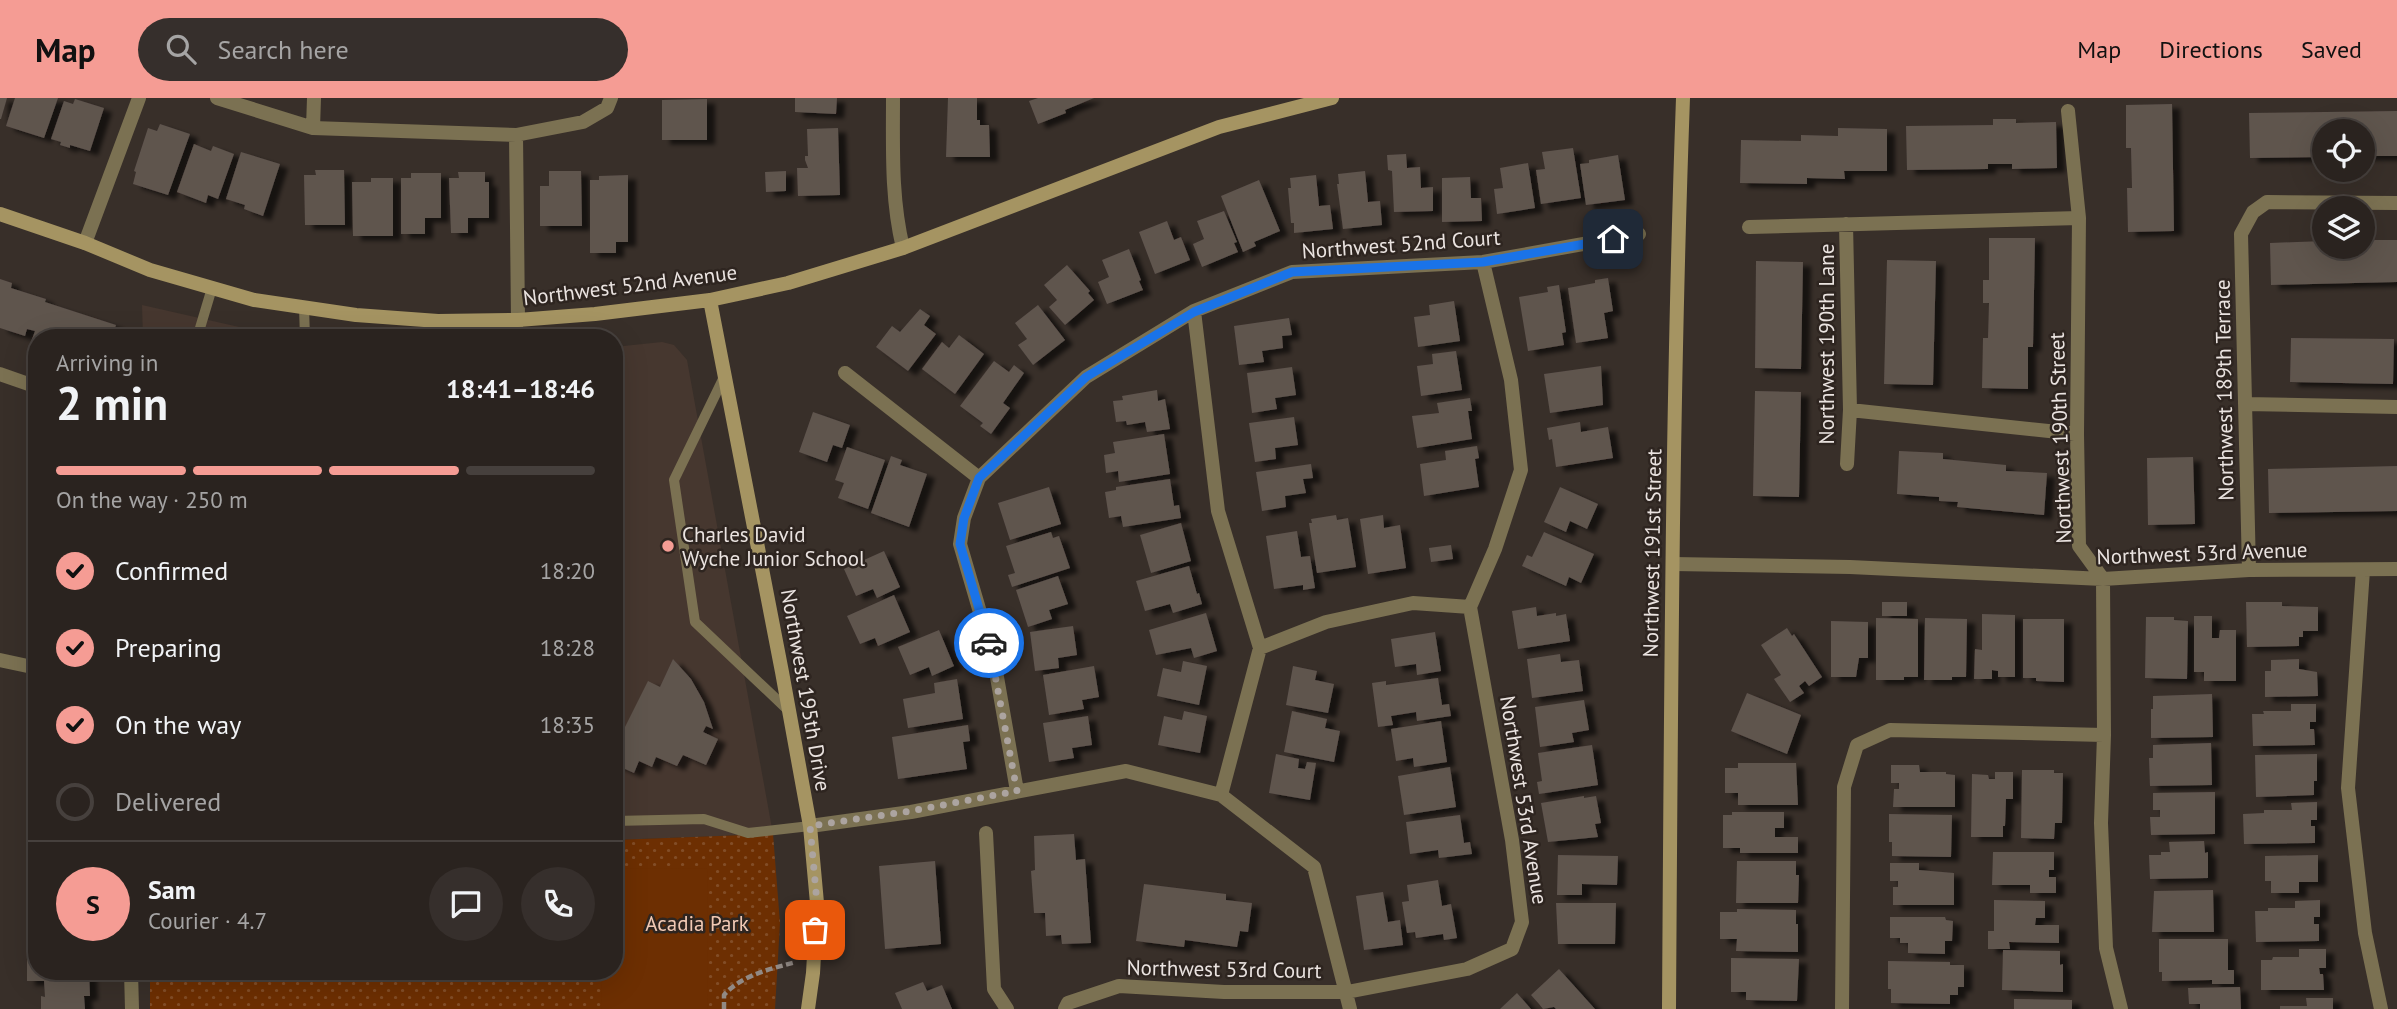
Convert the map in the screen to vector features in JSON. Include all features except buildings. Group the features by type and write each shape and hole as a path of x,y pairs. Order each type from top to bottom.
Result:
{"street":[{"path":"85,243 139,98"},
{"path":"217,98 313,128 516,135 583,122 607,108 611,98"},
{"path":"313,128 314,98"},
{"path":"893,98 893,191 895,218 902,248"},
{"name":"Northwest 52nd Avenue","path":"0,214 85,243 150,270 254,300 356,315 438,321 517,320 596,314 710,300 788,283 902,248 1219,127 1332,98"},
{"name":"Northwest 191st Street","path":"1669,1009 1672,564 1684,98"},
{"name":"Northwest 190th Street","path":"2068,111 2079,218 2077,435 2080,546 2103,579"},
{"path":"516,135 517,320"},
{"name":"Northwest 189th Terrace","path":"2249,570 2241,234 2253,212 2267,202 2397,203"},
{"path":"1749,227 2079,218"},
{"name":"Northwest 190th Lane","path":"1846,224 1850,410 1847,464"},
{"name":"Northwest 52nd Court","path":"979,478 1086,377 1194,312 1292,272 1483,262 1639,234"},
{"path":"1260,648 1326,622 1413,603 1470,607 1495,549 1521,470 1511,380 1483,262"},
{"name":"Northwest 195th Drive","path":"710,300 810,826 817,903 808,1009"},
{"path":"1194,312 1218,511 1260,648 1221,795"},
{"path":"845,373 979,478 964,518 960,544 993,660 1017,791"},
{"path":"0,374 28,384"},
{"path":"2245,404 2397,407"},
{"path":"1850,410 2077,435"},
{"name":"Northwest 53rd Avenue","path":"1672,564 1850,567 2103,579 2249,570 2397,569"},
{"path":"2363,570 2348,788 2365,933 2381,1009"},
{"path":"2103,579 2104,734 2101,823 2106,948 2121,1009"},
{"name":"Northwest 53rd Avenue","path":"1347,992 1467,969 1513,949 1522,922 1512,841 1470,607"},
{"path":"0,660 28,666"},
{"path":"1842,1009 1844,787 1857,746 1890,730 2104,734"},
{"path":"810,826 911,811 1126,771 1221,795 1314,867 1350,1009"},
{"path":"986,833 994,989 1007,1009"},
{"path":"131,980 132,1009"},
{"name":"Northwest 53rd Court","path":"1065,1009 1068,1003 1119,986 1224,992 1347,992"}],"lane":[{"path":"200,329 212,288"},
{"path":"304,307 305,329"},
{"path":"517,320 518,329"},
{"path":"724,375 674,480 695,622 789,712"},
{"path":"623,821 704,819 748,833 810,826"}],"path":[{"path":"724,1009 724,995 733,985 757,974 814,956"}],"shaded area":[{"path":"142,305 248,329 143,329"},
{"name":"Charles David Wyche Junior School","path":"662,342 674,345 687,360 773,834 623,840 623,346"}],"green space":[{"name":"Acadia Park","path":"773,834 780,923 775,1009 150,1009 150,980 623,980 623,840"},
{"path":"707,868 708,1009 602,1009 601,980 623,980 623,869"}],"way so far":[{"path":"815,930 817,903 810,826 1017,791 989,643"}],"place":[{"name":"Charles David Wyche Junior School","path":"668,546"}],"route":[{"path":"989,643 960,544 964,518 979,478 1086,377 1194,312 1292,272 1483,262 1613,239"}]}
